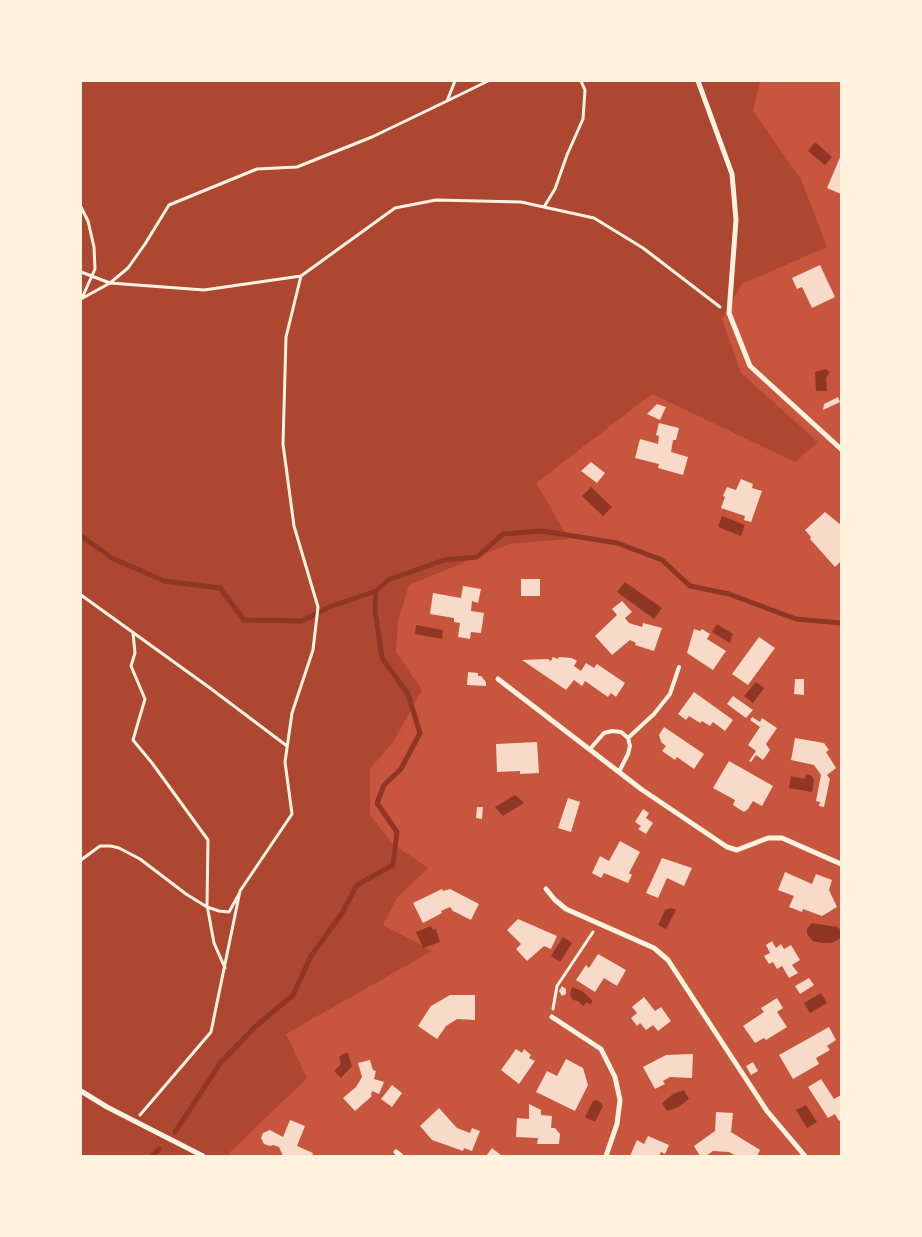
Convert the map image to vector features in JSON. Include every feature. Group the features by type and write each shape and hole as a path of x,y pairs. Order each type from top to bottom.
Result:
{"street":[{"path":"698,81 732,174 736,220 729,313 750,366 841,449"},
{"path":"498,679 641,789 727,847 737,850 768,838 782,838 841,864"},
{"path":"546,889 566,909 654,948 668,960 767,1111 805,1156"},
{"path":"552,1017 601,1049 616,1077 620,1100 617,1124 606,1156"},
{"path":"81,1091 203,1156"},
{"path":"396,1152 401,1156"}],"lane":[{"path":"628,738 654,714 670,694 679,667"},
{"path":"590,749 604,733 612,731 621,732 628,738 630,746 619,772"}],"path":[{"path":"447,101 455,81"},
{"path":"81,299 110,283 128,268 168,205 257,169 297,167 372,137 488,81"},
{"path":"544,207 555,189 567,155 584,118 585,90 581,81"},
{"path":"81,272 110,283 204,290 301,276 395,208 436,200 521,202 594,218 643,248 729,313"},
{"path":"81,208 88,221 94,247 95,269 93,277 81,299"},
{"path":"81,860 100,846 119,848 140,860 207,907 219,912 229,912 240,891 292,814 284,762 292,712 313,650 318,607 294,526 283,444 286,337 301,276"},
{"path":"81,595 287,746"},
{"path":"133,634 134,653 131,666 145,699 133,740 208,840 207,907 214,944 225,969"},
{"path":"135,1121 211,1032 240,891"},
{"path":"552,1017 558,986 599,923"}],"shaded area":[{"path":"81,81 760,81 753,111 801,179 827,247 742,284 722,319 741,373 818,442 795,462 652,394 536,483 569,539 509,544 409,585 398,621 396,652 422,690 393,742 370,769 370,815 393,844 428,868 397,898 383,925 432,951 286,1034 307,1078 226,1156 81,1156"},
{"path":"815,142 832,157 825,165 808,151"},
{"path":"826,369 830,372 826,378 827,391 816,391 815,372"},
{"path":"591,487 612,507 603,516 582,496"},
{"path":"722,516 745,525 741,536 718,527"},
{"path":"625,582 662,608 654,619 617,592"},
{"path":"717,624 733,634 730,643 712,632"},
{"path":"416,625 443,630 442,639 415,634"},
{"path":"756,682 764,688 753,703 744,696"},
{"path":"806,774 811,775 814,780 812,792 789,788 791,776 805,779"},
{"path":"515,795 524,803 503,816 495,807"},
{"path":"671,908 676,910 666,929 658,925 665,910"},
{"path":"812,923 837,927 841,930 841,938 832,943 813,941 807,934 807,929"},
{"path":"431,926 433,930 436,929 440,942 423,948 416,932"},
{"path":"563,937 572,943 560,962 551,956"},
{"path":"572,987 582,991 592,1000 592,1003 589,1004 587,1002 583,1006 578,1001 573,1000 570,995"},
{"path":"821,993 827,1003 810,1013 804,1003"},
{"path":"348,1053 352,1066 341,1078 334,1071 341,1064 339,1057"},
{"path":"684,1090 689,1099 679,1107 667,1111 662,1103 673,1094"},
{"path":"597,1100 603,1106 595,1122 585,1117 593,1101"},
{"path":"806,1105 817,1122 807,1128 796,1110"}],"building":[{"path":"841,155 841,194 827,188"},
{"path":"820,265 835,297 812,308 802,287 797,289 792,278"},
{"path":"838,397 840,402 823,410 824,404"},
{"path":"657,404 666,407 660,420 647,414"},
{"path":"659,423 679,428 676,440 673,440 671,452 688,457 683,475 658,468 659,464 635,458 640,439 658,444 659,436 656,435"},
{"path":"591,462 605,473 597,483 581,471"},
{"path":"741,479 753,484 752,488 762,491 751,522 744,520 745,516 721,508 727,487 736,490"},
{"path":"825,512 841,525 841,561 835,567 810,539 811,537 805,530"},
{"path":"521,579 540,579 540,596 521,596"},
{"path":"463,586 481,589 478,603 472,601 471,611 484,613 481,633 471,632 470,639 458,637 460,623 454,622 454,618 430,614 433,593 461,598"},
{"path":"622,601 632,612 625,618 629,623 642,627 643,623 662,628 654,651 635,645 636,643 630,640 612,655 595,636 617,615 612,609"},
{"path":"694,629 700,631 702,629 710,634 707,639 726,651 713,670 687,653"},
{"path":"759,637 775,648 748,685 732,674"},
{"path":"553,657 558,659 559,657 572,658 577,661 574,666 581,671 586,663 594,668 597,664 625,683 616,697 611,693 608,697 585,681 582,686 574,680 566,690 522,660 548,659 551,661"},
{"path":"468,672 478,673 478,676 481,676 486,682 486,686 467,685"},
{"path":"795,679 804,679 804,695 794,694"},
{"path":"694,692 733,720 725,731 713,722 710,726 702,721 700,723 689,716 686,720 678,714"},
{"path":"733,696 753,710 746,718 727,704"},
{"path":"752,717 760,722 762,718 777,728 766,744 770,750 763,760 756,755 751,762 749,761 756,751 748,745 760,727 750,720"},
{"path":"664,727 704,754 694,769 677,757 675,760 662,751 666,746 661,742 659,735"},
{"path":"795,738 824,743 829,750 826,752 836,768 827,775 830,779 824,807 819,806 820,802 816,801 821,775 814,765 791,760"},
{"path":"537,742 539,773 520,774 520,771 497,772 496,744"},
{"path":"729,761 773,786 762,806 753,801 744,812 733,805 735,800 713,788"},
{"path":"568,798 580,802 571,832 558,828"},
{"path":"477,807 483,807 482,819 476,818"},
{"path":"643,809 649,813 646,818 653,823 646,834 638,829 641,826 635,822"},
{"path":"620,841 640,852 629,873 632,875 628,883 604,873 601,878 592,873 600,856 609,861"},
{"path":"662,858 692,868 684,886 667,878 658,898 646,893"},
{"path":"785,872 812,884 816,874 832,880 829,890 837,907 822,916 803,909 802,912 789,907 794,896 778,890"},
{"path":"442,889 443,891 450,889 479,904 471,920 453,911 450,907 423,923 413,903"},
{"path":"518,919 557,936 551,949 544,946 527,961 516,949 521,944 507,930"},
{"path":"772,941 776,948 781,944 784,949 791,945 800,960 792,965 798,973 789,978 782,966 777,969 773,962 769,964 764,956 770,953 766,945"},
{"path":"598,954 626,970 617,986 604,978 595,992 576,980 586,965 589,968"},
{"path":"809,978 814,985 800,994 795,986"},
{"path":"562,986 566,989 566,994 562,996 559,991"},
{"path":"450,995 475,995 475,1020 457,1019 446,1026 437,1039 418,1026 431,1006"},
{"path":"644,997 655,1011 661,1007 671,1021 658,1031 653,1025 646,1030 640,1023 637,1026 631,1018 637,1013 632,1007"},
{"path":"777,998 783,1008 777,1012 787,1027 766,1040 764,1038 755,1043 743,1026 764,1012 761,1008"},
{"path":"829,1027 836,1040 827,1046 830,1050 816,1058 819,1064 793,1079 779,1055"},
{"path":"516,1049 522,1053 524,1049 531,1055 529,1058 535,1061 519,1084 501,1070"},
{"path":"693,1054 692,1078 670,1077 663,1081 665,1084 655,1089 643,1067 666,1055"},
{"path":"566,1059 583,1068 588,1085 575,1111 536,1092 547,1071 557,1076"},
{"path":"370,1060 373,1070 376,1071 374,1079 384,1082 379,1094 372,1091 372,1096 355,1111 343,1098 356,1087 362,1077 358,1063"},
{"path":"753,1062 758,1071 751,1075 746,1066"},
{"path":"821,1079 834,1099 841,1095 841,1120 839,1121 835,1114 828,1118 808,1087"},
{"path":"392,1085 402,1093 392,1107 381,1099"},
{"path":"529,1104 541,1110 541,1115 552,1116 551,1128 555,1128 560,1134 559,1144 537,1144 538,1138 516,1137 517,1118 529,1119"},
{"path":"439,1108 457,1128 470,1133 472,1128 480,1131 472,1151 464,1148 463,1151 432,1140 420,1126"},
{"path":"716,1112 733,1113 731,1132 760,1150 757,1156 736,1156 729,1152 713,1151 706,1156 700,1156 694,1146 715,1131"},
{"path":"290,1120 305,1126 297,1146 313,1153 312,1156 283,1156 279,1147 264,1144 261,1138 263,1133 270,1130 283,1137"},
{"path":"648,1136 669,1145 665,1154 661,1152 659,1156 630,1156 637,1140 644,1144"},
{"path":"492,1148 502,1156 486,1156"}],"waterway":[{"path":"175,1132 221,1062 256,1026 293,995 311,956 342,913 357,885 393,865 397,832 377,803 384,785 401,769 420,733 408,694 382,658 375,610 376,591 388,580 444,560 477,557 503,534 542,531 617,543 662,560 690,586 729,594 796,619 841,623"},
{"path":"81,536 112,558 164,581 220,588 244,620 302,621 329,607 376,591"},
{"path":"152,1156 159,1149"}]}
